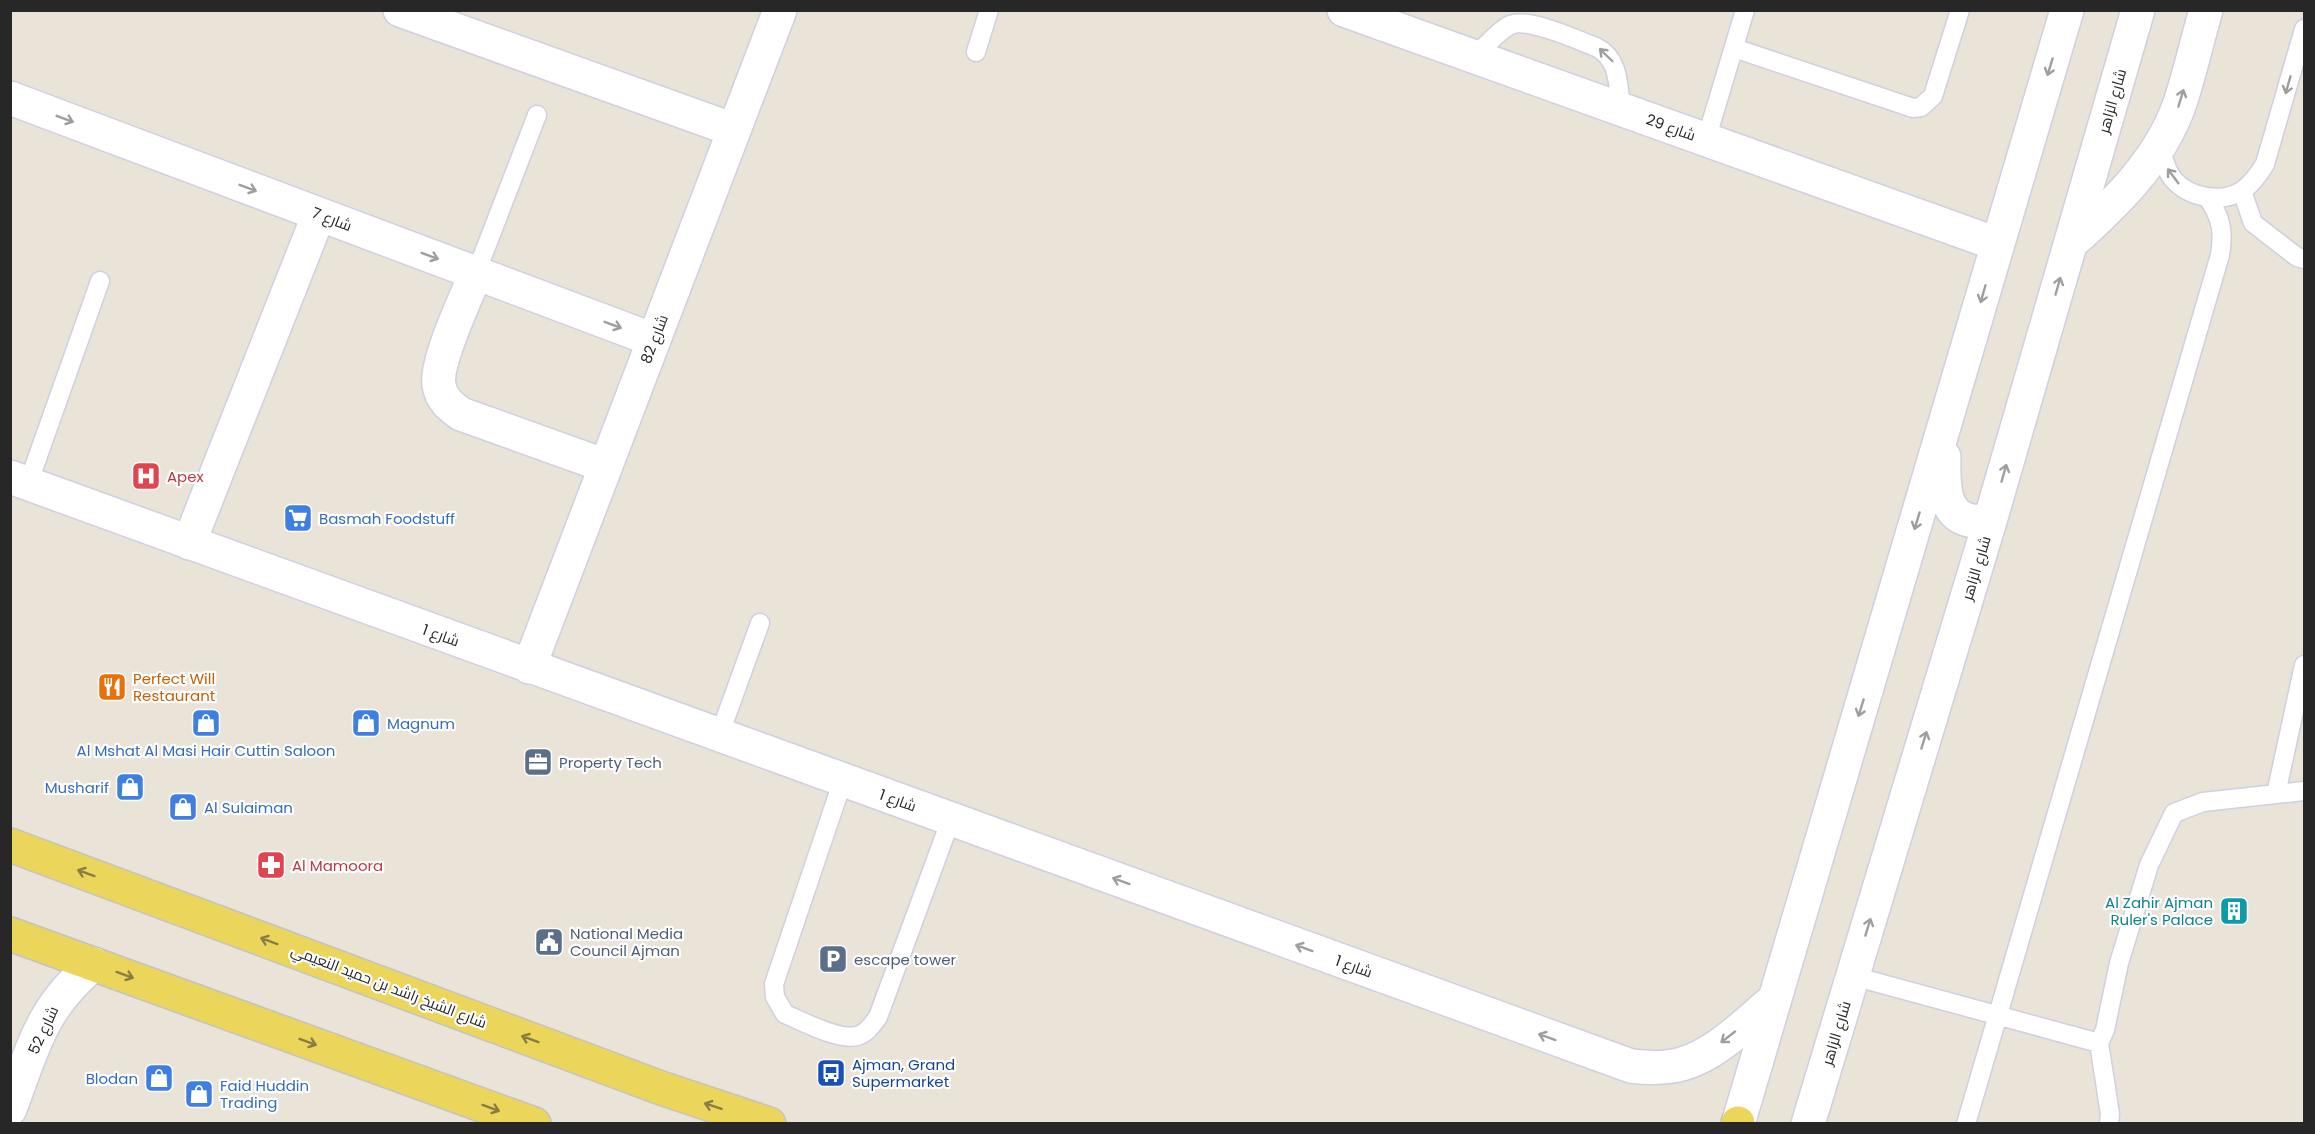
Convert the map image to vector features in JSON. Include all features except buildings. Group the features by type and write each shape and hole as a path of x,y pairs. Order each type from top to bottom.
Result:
{"main road":[{"name":"شارع الشيخ راشد بن حميد النعيمي","path":"10,845 661,1088 769,1124"},
{"path":"10,934 534,1124"}],"street":[{"path":"399,10 734,130"},
{"name":"شارع 82","path":"529,667 780,10"},
{"name":"شارع 29","path":"1344,10 1997,243"},
{"path":"1738,1123 1946,426 1997,243 2067,10"},
{"name":"شارع الزاهر","path":"1808,1124 1990,521 2138,10"},
{"path":"2071,243 2120,198 2142,171 2160,143 2180,104 2206,10"},
{"name":"شارع 7","path":"10,98 654,340"},
{"path":"189,543 319,214"},
{"path":"476,273 439,367 439,386 447,403 461,414 606,466"},
{"path":"1946,426 1943,484 1945,498 1963,519 1977,522 1990,521"},
{"name":"شارع 1","path":"20,480 1631,1066 1657,1068 1682,1064 1705,1054 1774,1000"},
{"name":"شارع 52","path":"10,1109 45,1018 58,998 94,964"}],"lane":[{"path":"976,51 989,10"},
{"path":"1706,140 1745,10"},
{"path":"1734,48 1913,108 1921,107 1933,96 1960,10"},
{"path":"1474,57 1508,26 1515,23 1528,24 1596,47 1604,50 1614,63 1621,109"},
{"path":"2160,143 2164,162 2173,179 2189,191 2207,197 2225,197 2242,191 2255,179 2265,164 2304,29"},
{"path":"476,273 537,115"},
{"path":"2242,191 2253,223 2297,257 2304,259"},
{"path":"1966,1124 2220,255 2223,239 2222,224 2207,197"},
{"path":"20,480 100,281"},
{"path":"719,736 760,623"},
{"path":"2276,794 2304,665"},
{"path":"843,780 774,984 775,997 785,1014 840,1036 859,1036 870,1028 878,1017 951,819"},
{"path":"2109,1124 2110,1114 2099,1043 2105,1030 2119,963 2149,865 2174,813 2203,802 2304,791"},
{"path":"1853,976 2099,1043"}],"place":[{"name":"Apex","path":"146,476"},
{"name":"Basmah Foodstuff","path":"298,518"},
{"name":"Perfect Will Restaurant","path":"112,687"},
{"name":"Al Mshat Al Masi Hair Cuttin Saloon","path":"206,723"},
{"name":"Magnum","path":"366,723"},
{"name":"Property Tech","path":"538,762"},
{"name":"Musharif","path":"130,787"},
{"name":"Al Sulaiman","path":"183,807"},
{"name":"Al Mamoora","path":"271,865"},
{"name":"Al Zahir Ajman Ruler's Palace","path":"2234,911"},
{"name":"National Media Council Ajman","path":"549,942"},
{"name":"escape tower","path":"833,959"},
{"name":"Ajman, Grand Supermarket","path":"831,1073"},
{"name":"Blodan","path":"159,1078"},
{"name":"Faid Huddin Trading","path":"199,1094"}]}
